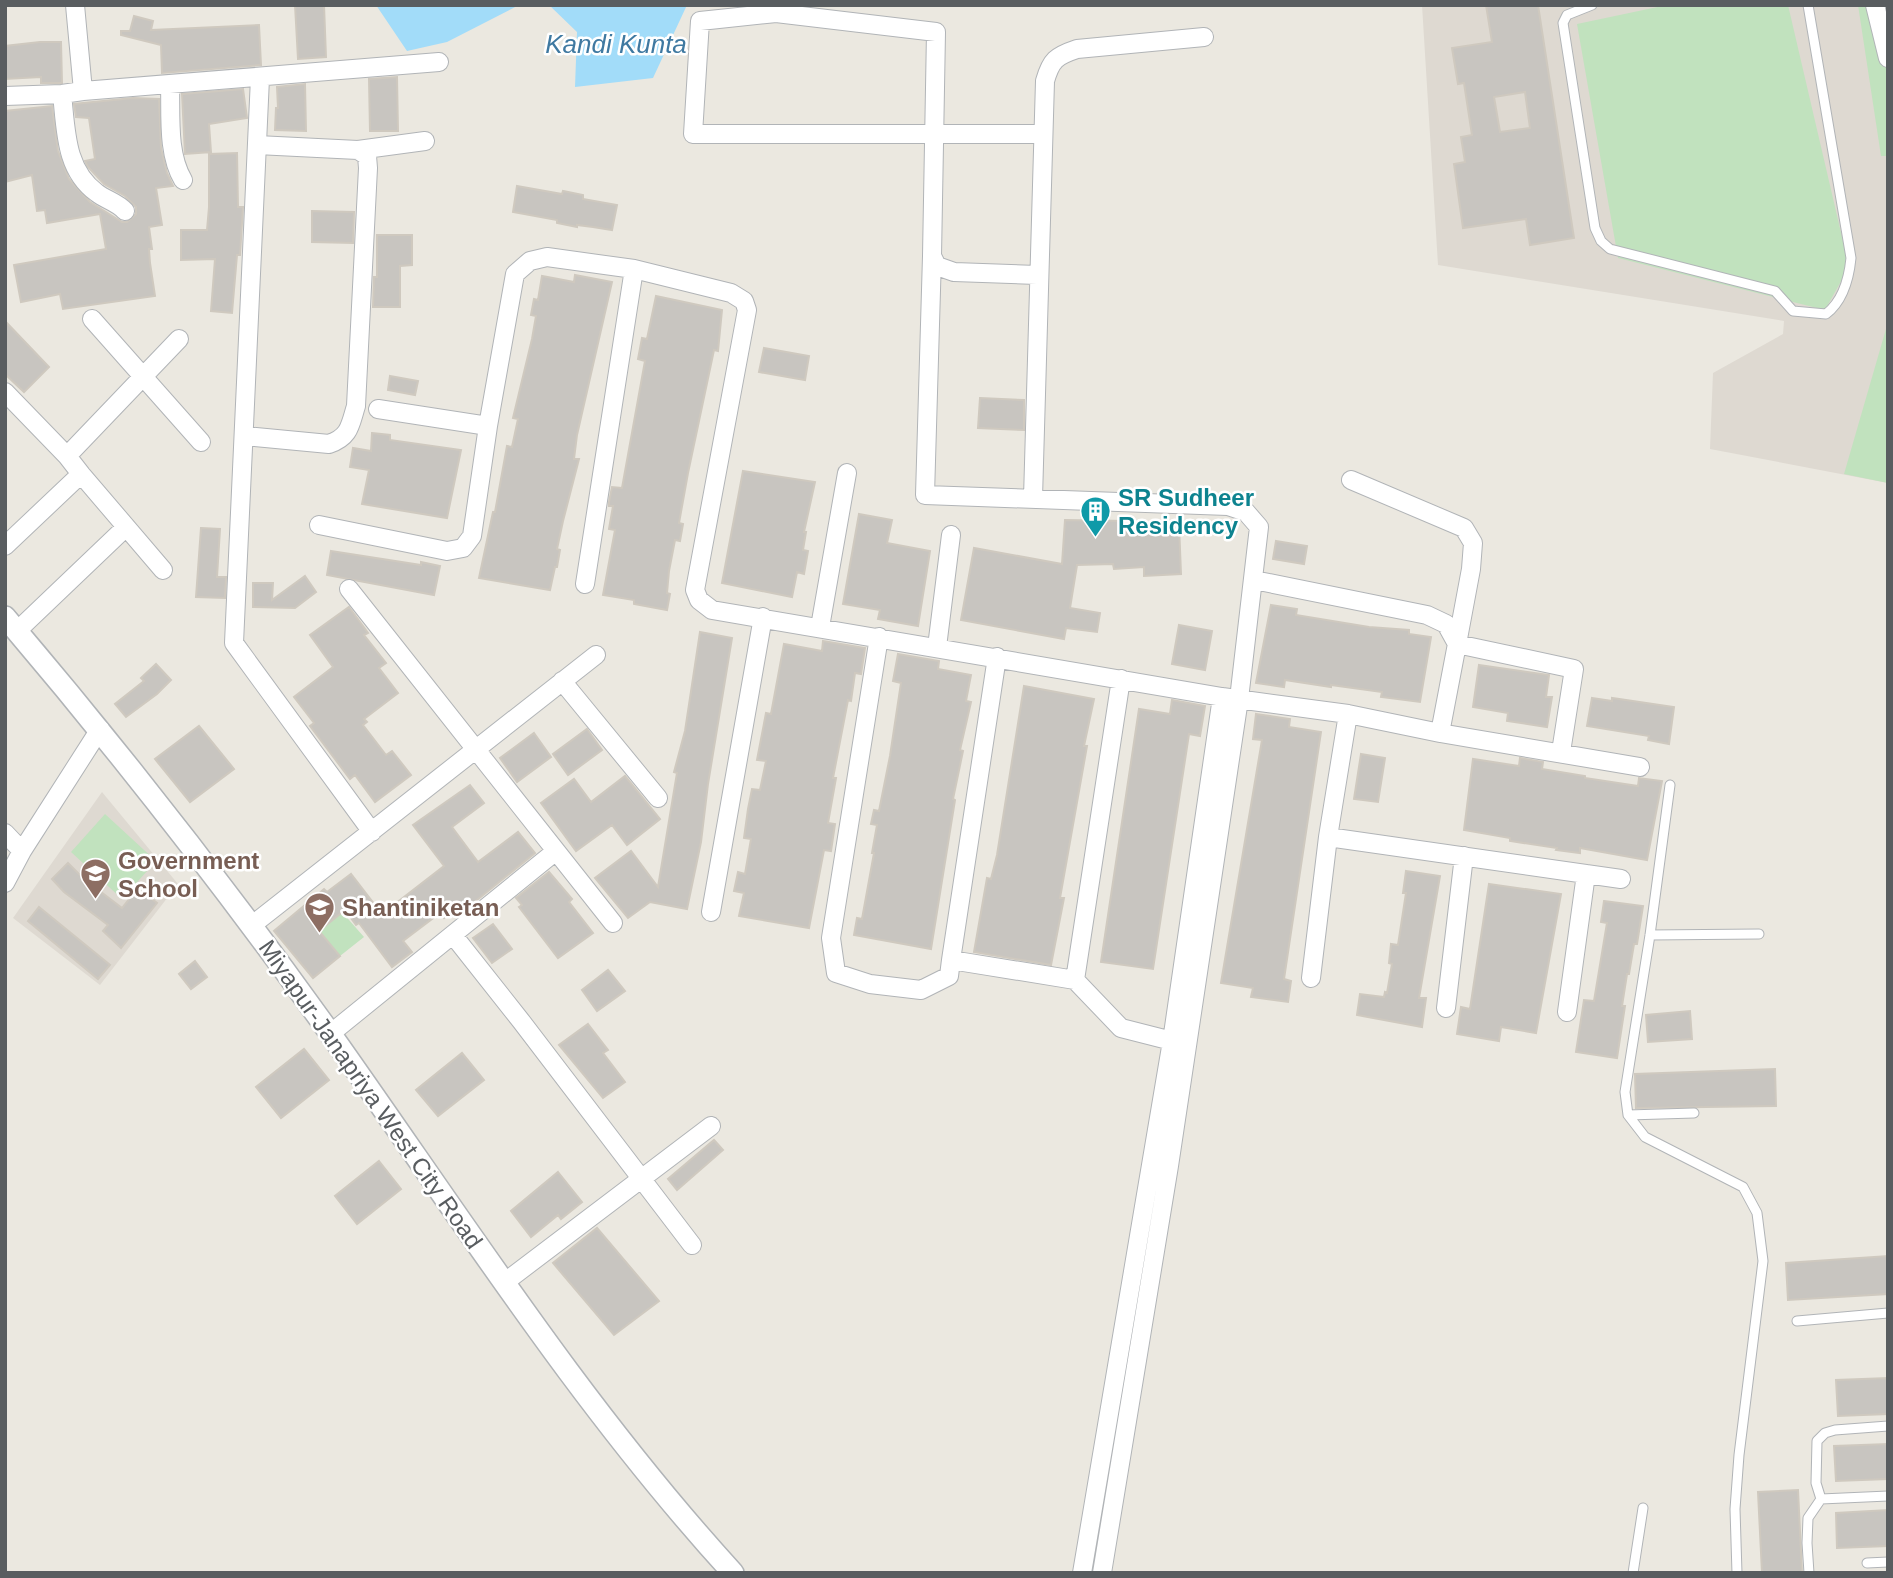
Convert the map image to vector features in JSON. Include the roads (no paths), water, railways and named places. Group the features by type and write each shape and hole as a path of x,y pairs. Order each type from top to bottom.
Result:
{"street":[{"path":"75,5 83,91"},
{"path":"1875,5 1888,58"},
{"path":"1043,134 933,134 693,134 700,21 776,13 936,32 933,134 932,256 925,495 1228,506 1246,512 1259,527 1254,580 1230,698 1082,1573"},
{"path":"1032,498 1037,275 1045,81 1049,65 1062,54 1077,49 1204,37"},
{"path":"5,96 62,94 439,62"},
{"path":"260,78 234,643 372,832"},
{"path":"170,84 173,151 183,180"},
{"path":"62,94 69,152 74,167 96,193 121,206 124,211"},
{"path":"257,145 358,150 425,141"},
{"path":"245,436 329,444 341,440 348,432 356,406 368,168 367,156 358,150"},
{"path":"932,256 937,266 954,272 1037,275"},
{"path":"319,525 447,551 463,548 472,536 515,274 530,261 547,257 634,269 731,293 744,301 747,310 695,590 699,600 712,610 1230,698 1348,714 1440,733 1640,767"},
{"path":"585,584 634,269"},
{"path":"92,320 201,442"},
{"path":"67,456 179,339"},
{"path":"5,393 67,456 163,570"},
{"path":"378,409 488,426"},
{"path":"820,627 847,473"},
{"path":"5,546 81,474"},
{"path":"1351,480 1464,528 1473,543 1471,569 1440,733"},
{"path":"11,624 126,527"},
{"path":"937,647 951,536"},
{"path":"1254,580 1427,615 1446,625 1457,644 1574,668 1561,752"},
{"path":"349,589 613,923"},
{"path":"711,912 763,617"},
{"name":"Miyapur-Janapriya West City Road","path":"11,624 100,729 251,926 624,1447 733,1573"},
{"path":"879,637 831,938 836,972 870,984 922,990 949,976 997,657"},
{"path":"251,926 596,655"},
{"path":"1075,980 1121,679"},
{"path":"562,681 658,798"},
{"path":"1102,1573 1169,1166 1230,698"},
{"path":"1311,978 1328,837 1348,714"},
{"path":"5,883 22,851 100,729"},
{"path":"5,833 22,851"},
{"path":"1328,837 1621,878"},
{"path":"330,1034 556,851"},
{"path":"1446,1008 1464,856"},
{"path":"1567,1012 1586,874"},
{"path":"453,935 692,1245"},
{"path":"951,960 1075,980 1121,1028 1172,1041"},
{"path":"505,1282 711,1126"}],"lane":[{"path":"1592,5 1567,15 1563,23 1595,228 1601,241 1610,249 1775,291 1793,311 1826,314 1833,309 1849,280 1851,258 1808,5"},
{"path":"1670,785 1625,1092 1629,1115 1645,1137 1744,1187 1757,1213 1763,1261 1739,1455 1735,1509 1737,1573"},
{"path":"1650,935 1759,934"},
{"path":"1629,1115 1694,1113"},
{"path":"1797,1321 1888,1313"},
{"path":"1821,1499 1816,1483 1817,1441 1825,1433 1888,1426"},
{"path":"1821,1499 1888,1496"},
{"path":"1809,1573 1808,1518 1821,1499"},
{"path":"1633,1573 1643,1508"},
{"path":"1867,1563 1888,1562"}],"water":[{"name":"Kandi Kunta","path":"376,5 519,5 447,42 407,51"},
{"name":"Kandi Kunta","path":"549,5 687,5 653,78 575,87 577,32"}],"place":[{"name":"SR Sudheer Residency","path":"1095,538"},
{"name":"Government School","path":"95,901"},
{"name":"Shantiniketan","path":"319,934"}]}
